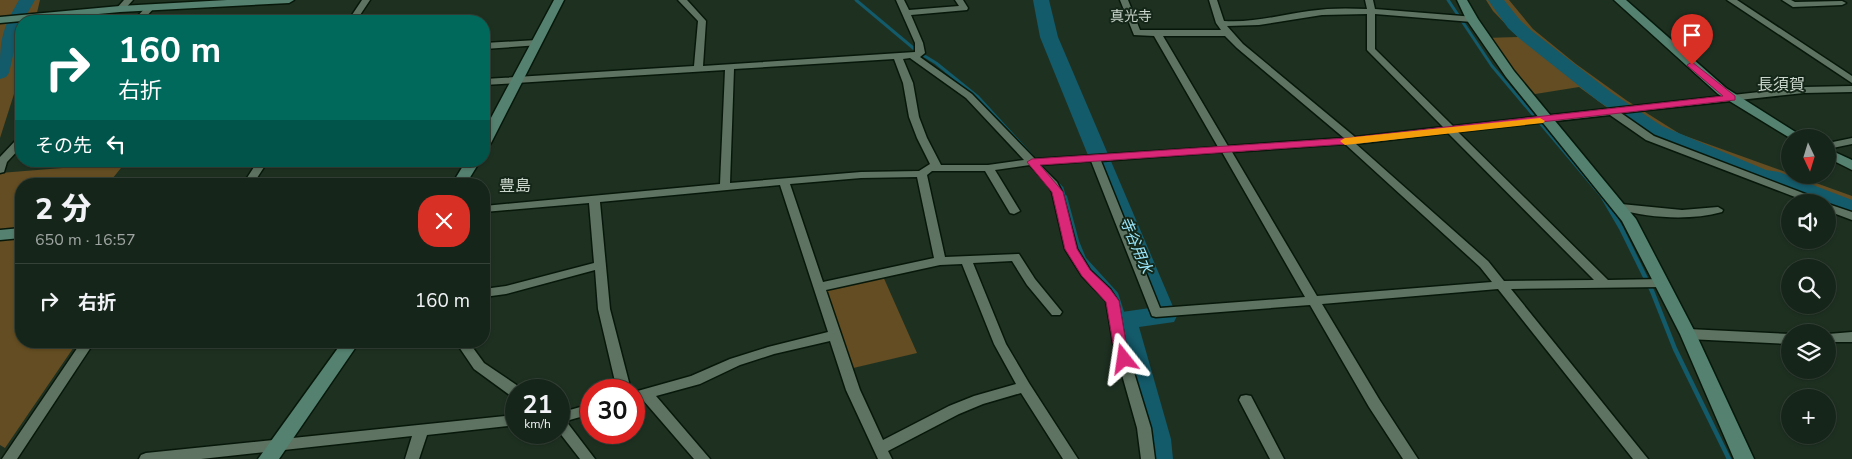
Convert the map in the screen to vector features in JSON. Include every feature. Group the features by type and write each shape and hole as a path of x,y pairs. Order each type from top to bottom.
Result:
{"street":[{"path":"120,9 129,0"},
{"path":"57,15 120,9 289,0"},
{"path":"356,15 366,0"},
{"path":"490,132 559,0"},
{"path":"682,0 702,21 698,69"},
{"path":"490,82 913,56 921,53 921,51 907,13 900,0"},
{"path":"907,13 964,8 959,0"},
{"path":"1124,0 1137,34 1226,33"},
{"path":"1213,0 1220,24 1226,33 1350,141 1484,264 1641,459"},
{"path":"1462,0 1472,19 1510,74 1621,208 1688,334 1744,459"},
{"path":"1619,0 1731,98 1784,129"},
{"path":"1731,0 1852,80"},
{"path":"1786,0 1793,5 1839,2 1852,9"},
{"path":"1220,24 1250,25 1370,5 1472,19"},
{"path":"1370,5 1371,50 1605,284"},
{"path":"143,15 151,7"},
{"path":"0,20 15,19"},
{"path":"1157,33 1374,403 1411,459"},
{"path":"490,46 537,43"},
{"path":"913,56 969,96 1032,162 1057,192 1071,249 1086,273 1106,292 1112,301 1119,343 1144,428 1148,459"},
{"path":"898,57 908,83 914,117 936,165 926,171"},
{"path":"725,186 730,67"},
{"path":"490,209 784,181 1350,141 1804,90 1852,89"},
{"path":"1613,112 1650,138 1796,194"},
{"path":"1836,144 1852,141"},
{"path":"0,170 2,162 15,147"},
{"path":"8,155 15,154"},
{"path":"1836,157 1852,166"},
{"path":"1095,159 1156,313 1501,285 1662,283"},
{"path":"252,178 258,167"},
{"path":"463,178 470,167"},
{"path":"988,168 1014,211"},
{"path":"926,171 940,261"},
{"path":"784,181 853,390 882,454 954,410 978,400 1024,387"},
{"path":"594,199 604,309 621,379"},
{"path":"1621,208 1687,214 1718,210"},
{"path":"1836,210 1852,216"},
{"path":"0,235 15,234"},
{"path":"819,287 940,261 1016,257 1031,282 1056,312"},
{"path":"966,260 1000,344 1024,387 1071,459"},
{"path":"490,292 506,290 600,265"},
{"path":"1688,334 1781,339"},
{"path":"645,394 694,380 735,362 773,350 835,335"},
{"path":"1836,338 1852,337"},
{"path":"9,459 84,348"},
{"path":"272,453 347,348"},
{"path":"466,348 479,366 505,384"},
{"path":"645,400 703,459"},
{"path":"1246,400 1277,459"},
{"path":"146,459 272,453 421,431 505,421"},
{"path":"412,459 421,431"},
{"path":"570,436 588,459"}],"shaded area":[{"path":"0,0 40,0 36,15 15,15 15,91 0,138"},
{"path":"1486,0 1509,0 1533,29 1576,64 1626,100 1680,134 1781,170 1781,184 1819,184 1852,196 1852,216 1836,210 1836,194 1796,194 1646,136 1579,87 1529,95 1484,38 1518,37 1493,11"},
{"path":"75,167 122,167 113,178 15,178 15,234 9,234 15,234 15,348 73,348 5,448 0,445 0,173"},
{"path":"882,274 917,353 849,369 819,287"}],"waterway":[{"path":"19,15 27,0"},
{"path":"856,0 918,52 936,63 978,97 1032,156"},
{"name":"寺谷用水","path":"1041,0 1049,37 1165,316 1124,319 1157,439 1159,459"},
{"path":"1448,0 1492,66 1604,199"},
{"path":"1496,0 1514,24 1526,35 1605,97 1655,130 1760,175 1772,177 1852,208"},
{"path":"0,73 15,21"},
{"path":"1037,162 1062,188 1065,199"},
{"path":"1065,197 1077,242 1084,259 1116,294 1124,319"},
{"path":"1603,197 1621,228 1652,291 1675,349 1729,459"}],"slow traffic":[{"path":"1345,141 1540,121"}],"district":[{"name":"真光寺","path":"1131,16"},
{"name":"長須賀","path":"1781,84"},
{"name":"豊島","path":"515,185"}],"route":[{"path":"1124,359 1119,343 1112,301 1106,292 1086,273 1077,260 1071,249 1057,192 1053,184 1032,162 1347,141 1731,98 1692,65"}]}
